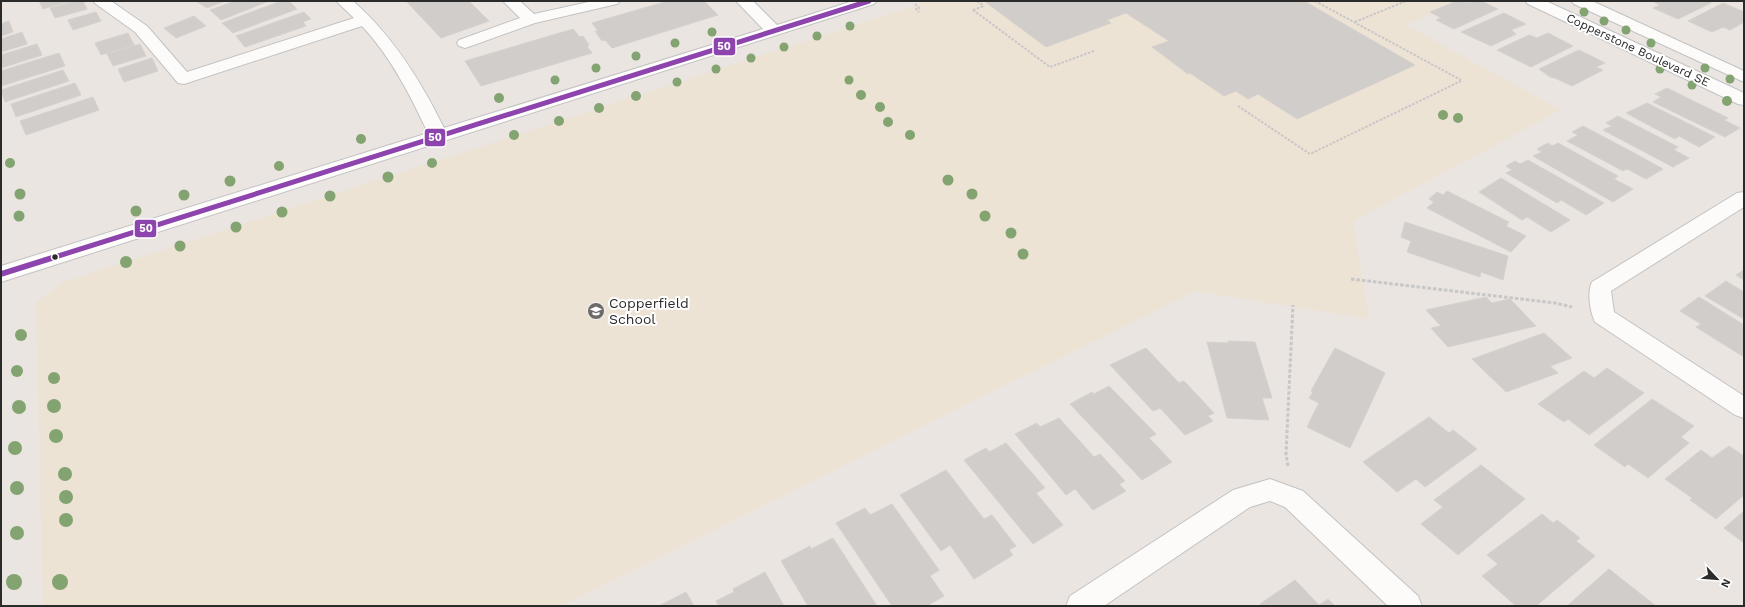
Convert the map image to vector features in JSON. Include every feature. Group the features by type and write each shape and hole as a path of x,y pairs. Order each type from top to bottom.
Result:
{"street":[{"path":"101,1 140,29 184,79 365,20"},
{"path":"344,1 365,20 402,67 439,136"},
{"path":"511,1 531,19"},
{"path":"465,43 531,19 612,1"},
{"path":"744,1 774,31"},
{"path":"1,274 869,1"},
{"name":"Copperstone Boulevard SE","path":"1533,1 1744,100"},
{"name":"Copperstone Boulevard SE","path":"1579,1 1744,77"},
{"path":"1744,198 1600,288 1603,316 1744,408"},
{"path":"1080,606 1242,498 1270,490 1294,499 1408,606"}],"path":[{"path":"977,1 984,6 973,10 1050,67 1094,51"},
{"path":"1238,106 1310,154 1461,81 1315,1"},
{"path":"1355,22 1406,1"},
{"path":"915,4 919,8 916,9 919,12"},
{"path":"1351,279 1555,302 1603,316"},
{"path":"1293,305 1286,454 1294,499"}],"shaded area":[{"name":"Copperfield School","path":"929,1 1460,1 1406,25 1561,110 1353,221 1369,319 1195,291 561,606 43,606 36,302 64,282"}],"building":[{"path":"39,1 70,1 43,9"},
{"path":"74,1 83,1 87,9 55,18 50,8"},
{"path":"196,1 225,1 207,8"},
{"path":"235,1 269,1 221,20 210,10"},
{"path":"281,1 289,1 297,9 233,33 222,23"},
{"path":"406,1 469,1 489,21 441,38"},
{"path":"668,1 704,1 718,15 612,48 605,40 602,41 595,31 598,31 592,23"},
{"path":"984,1 1304,1 1415,65 1297,119 1258,94 1248,99 1236,91 1224,96 1190,73 1188,74 1152,47 1169,41 1126,13 1107,20 1111,23 1046,47"},
{"path":"1457,1 1466,3 1481,1 1498,9 1454,29 1436,20 1441,18 1430,12"},
{"path":"1707,1 1711,3 1678,19 1653,8 1660,5 1654,2"},
{"path":"1723,3 1744,12 1744,22 1730,30 1723,27 1712,32 1688,21"},
{"path":"96,12 101,21 73,30 68,20"},
{"path":"304,12 311,19 303,22 306,26 245,47 236,36"},
{"path":"1504,13 1526,24 1511,30 1516,34 1491,46 1461,32"},
{"path":"194,16 206,26 176,38 164,28"},
{"path":"9,21 13,32 1,36 1,24"},
{"path":"573,29 580,37 583,36 592,53 481,86 465,61"},
{"path":"22,32 27,44 1,52 1,39"},
{"path":"128,33 134,45 101,55 95,43"},
{"path":"1548,33 1573,46 1531,67 1497,50 1529,35 1537,38"},
{"path":"37,44 42,55 1,68 1,55"},
{"path":"140,44 146,56 113,66 107,54"},
{"path":"1579,50 1605,63 1596,67 1603,70 1572,86 1550,77 1539,69"},
{"path":"59,53 65,66 1,86 1,71"},
{"path":"152,58 158,71 124,82 118,69"},
{"path":"63,70 69,81 5,102 1,90"},
{"path":"75,83 81,95 16,117 11,104"},
{"path":"1667,88 1728,118 1724,120 1740,128 1725,137 1653,102 1661,97 1655,94"},
{"path":"93,97 99,110 26,135 20,121"},
{"path":"1647,103 1715,137 1699,147 1679,136 1675,139 1626,113"},
{"path":"1618,116 1678,147 1674,150 1689,158 1673,167 1603,130 1612,126 1606,123"},
{"path":"1583,126 1663,169 1646,179 1627,169 1623,171 1567,141 1578,135 1572,132"},
{"path":"1548,143 1552,146 1558,143 1618,176 1614,179 1633,189 1613,202 1533,156 1542,152 1537,149"},
{"path":"1528,160 1604,203 1586,215 1561,200 1557,203 1506,173 1512,170 1506,166 1515,161 1520,164"},
{"path":"1501,178 1570,220 1551,232 1527,217 1522,220 1479,192"},
{"path":"1447,191 1509,222 1506,226 1526,236 1511,252 1427,208 1434,202 1429,199 1437,192 1443,195"},
{"path":"1405,222 1508,256 1503,280 1481,272 1480,277 1407,252 1411,241 1401,237"},
{"path":"1744,270 1744,280 1736,275"},
{"path":"1726,281 1744,292 1744,319 1705,296"},
{"path":"1486,297 1492,303 1510,299 1536,326 1448,347 1431,328 1441,326 1426,310"},
{"path":"1699,297 1744,325 1744,357 1696,327 1701,324 1680,311"},
{"path":"1544,333 1572,358 1550,366 1558,373 1506,392 1472,359"},
{"path":"1228,341 1255,342 1272,398 1262,398 1269,420 1227,418 1207,342 1229,343"},
{"path":"1146,348 1179,383 1184,381 1214,413 1208,416 1213,421 1185,435 1160,408 1153,411 1110,365"},
{"path":"1335,348 1385,373 1350,448 1307,427 1319,403 1309,398 1313,392 1311,391"},
{"path":"1607,368 1644,393 1589,435 1568,419 1564,422 1538,404 1584,371 1594,378"},
{"path":"1109,386 1156,434 1149,438 1172,462 1142,480 1070,404 1092,392 1094,394"},
{"path":"1652,399 1694,426 1681,437 1689,443 1648,478 1628,464 1625,467 1594,445"},
{"path":"1429,417 1449,433 1453,430 1477,449 1425,487 1416,479 1397,492 1363,462"},
{"path":"1059,418 1094,457 1100,454 1125,481 1119,484 1126,491 1093,510 1075,489 1066,495 1015,434 1037,423 1040,427"},
{"path":"1006,443 1045,488 1036,493 1063,525 1033,544 964,460 986,448 989,452"},
{"path":"1729,446 1744,456 1744,495 1716,519 1690,500 1692,498 1665,479 1701,450 1712,458"},
{"path":"1481,465 1525,499 1458,555 1421,524 1443,507 1434,500"},
{"path":"946,470 984,519 992,515 1016,546 1009,550 1013,555 974,579 950,545 941,551 900,495"},
{"path":"892,504 939,570 930,576 944,596 927,606 892,606 836,523 865,508 870,515"},
{"path":"1744,511 1744,543 1724,528"},
{"path":"1542,514 1553,523 1557,520 1580,538 1576,541 1595,556 1536,606 1516,606 1482,576 1498,564 1487,555"},
{"path":"833,538 877,606 808,606 781,561 810,546 811,549"},
{"path":"1609,569 1656,606 1567,606"},
{"path":"765,572 784,606 719,606 716,601 734,592 733,589"},
{"path":"1295,580 1319,605 1328,599 1335,606 1263,606 1260,604"},
{"path":"686,592 694,606 659,606"}],"transit line":[{"name":"50","path":"1,274 869,1"}],"place":[{"name":"Copperfield School","path":"596,311"}]}
